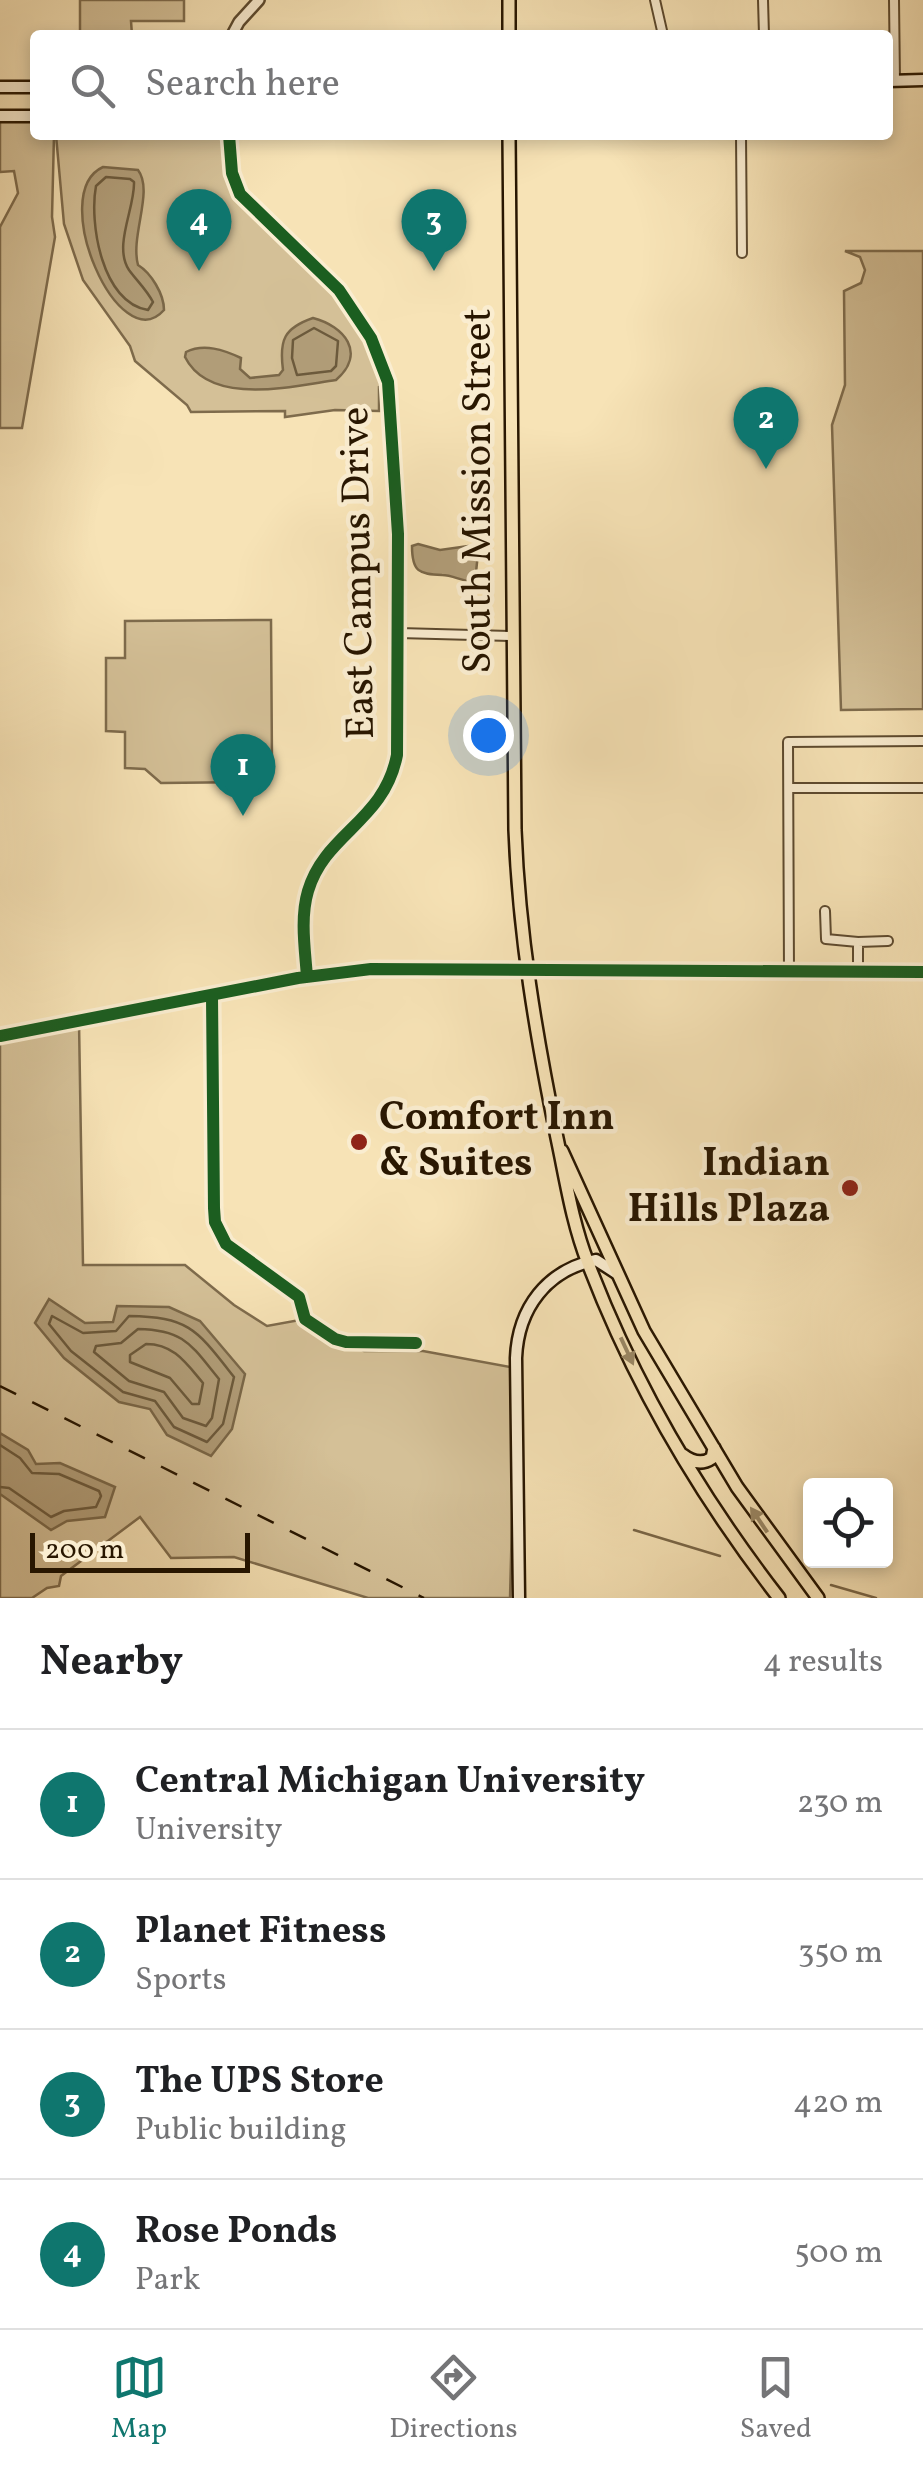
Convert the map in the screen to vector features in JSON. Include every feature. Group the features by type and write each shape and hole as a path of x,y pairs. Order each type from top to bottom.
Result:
{"main road":[{"path":"509,0 509,30"},
{"path":"893,81 923,80"},
{"path":"0,87 30,86"},
{"path":"0,116 30,116"},
{"name":"South Mission Street","path":"509,140 515,830 526,971 540,1060 566,1193 588,1262 623,1345 718,1516 779,1598"},
{"name":"South Mission Street","path":"558,1142 644,1331 769,1534 818,1598"},
{"path":"519,1598 518,1334 532,1302 546,1283 588,1262 602,1262 616,1274"},
{"path":"680,1452 704,1462 712,1458 714,1448"}],"street":[{"path":"235,30 260,0"},
{"path":"654,0 662,30"},
{"path":"763,0 764,30"},
{"path":"893,40 894,0"},
{"name":"East Campus Drive","path":"229,140 232,173 240,194 340,290 358,314 380,357 391,406 398,534 396,763 375,807 334,846 312,878 304,912 307,977"},
{"path":"741,140 742,253"},
{"path":"398,633 514,636"},
{"path":"789,972 788,742 923,741"},
{"path":"789,788 923,788"},
{"path":"825,911 826,939 888,941"},
{"path":"858,942 858,972"},
{"path":"0,1036 307,977 385,969 923,972"},
{"path":"212,997 214,1208 226,1244 300,1297 305,1319 335,1339 416,1343"}],"shaded area":[{"path":"80,0 184,0 184,21 131,21 132,30 80,30"},
{"path":"0,116 30,116 30,140 54,140 55,237 22,428 0,428 0,227 18,193 14,171 0,172"},
{"path":"56,140 230,140 236,185 358,314 388,382 379,387 379,411 335,410 285,417 285,411 191,412 135,361 130,346 83,280 64,224"},
{"path":"845,251 923,251 923,709 841,710 832,425 845,385 844,291 861,283 865,270 860,257"},
{"path":"271,620 272,763 252,782 161,783 145,769 125,768 125,732 106,731 106,658 125,658 125,621"},
{"path":"79,1022 83,1265 185,1265 267,1326 305,1319 364,1351 423,1351 516,1368 510,1598 368,1598 234,1557 171,1558 140,1517 61,1576 59,1586 47,1588 32,1598 0,1598 0,1036"}],"water":[{"path":"103,167 138,170 142,179 138,265 156,284 164,310 146,320 127,313 110,294 85,237 82,207 87,183"},
{"path":"313,318 334,327 348,342 350,360 336,380 276,389 232,388 197,373 185,357 193,349 214,349 241,358 240,369 250,378 279,375 283,370 286,336"},
{"path":"412,546 440,550 468,546 478,553 475,582 418,570"},
{"path":"49,1299 85,1323 113,1322 117,1306 169,1307 200,1321 245,1374 232,1429 211,1456 167,1435 150,1409 119,1402 64,1358 35,1323"},
{"path":"0,1433 28,1450 36,1464 60,1463 115,1487 105,1517 67,1521 51,1530 0,1494"}],"waterway":[{"path":"634,1530 720,1556"},
{"path":"831,1585 876,1598"}],"railway":[{"path":"0,1386 424,1598"}],"cycle path":[{"path":"229,140 232,173 240,194 339,290 371,338 388,382 398,534 397,755 380,796 316,871 308,891 304,923 307,977"},
{"path":"0,1036 298,978 371,969 923,972"},
{"path":"212,997 214,1208 215,1222 226,1244 299,1297 305,1319 335,1339 416,1343"}],"place":[{"name":"Rose Ponds","path":"199,271"},
{"name":"The UPS Store","path":"434,271"},
{"name":"Planet Fitness","path":"766,469"},
{"name":"Central Michigan University","path":"243,816"},
{"name":"Comfort Inn & Suites","path":"359,1142"},
{"name":"Indian Hills Plaza","path":"850,1188"}]}
